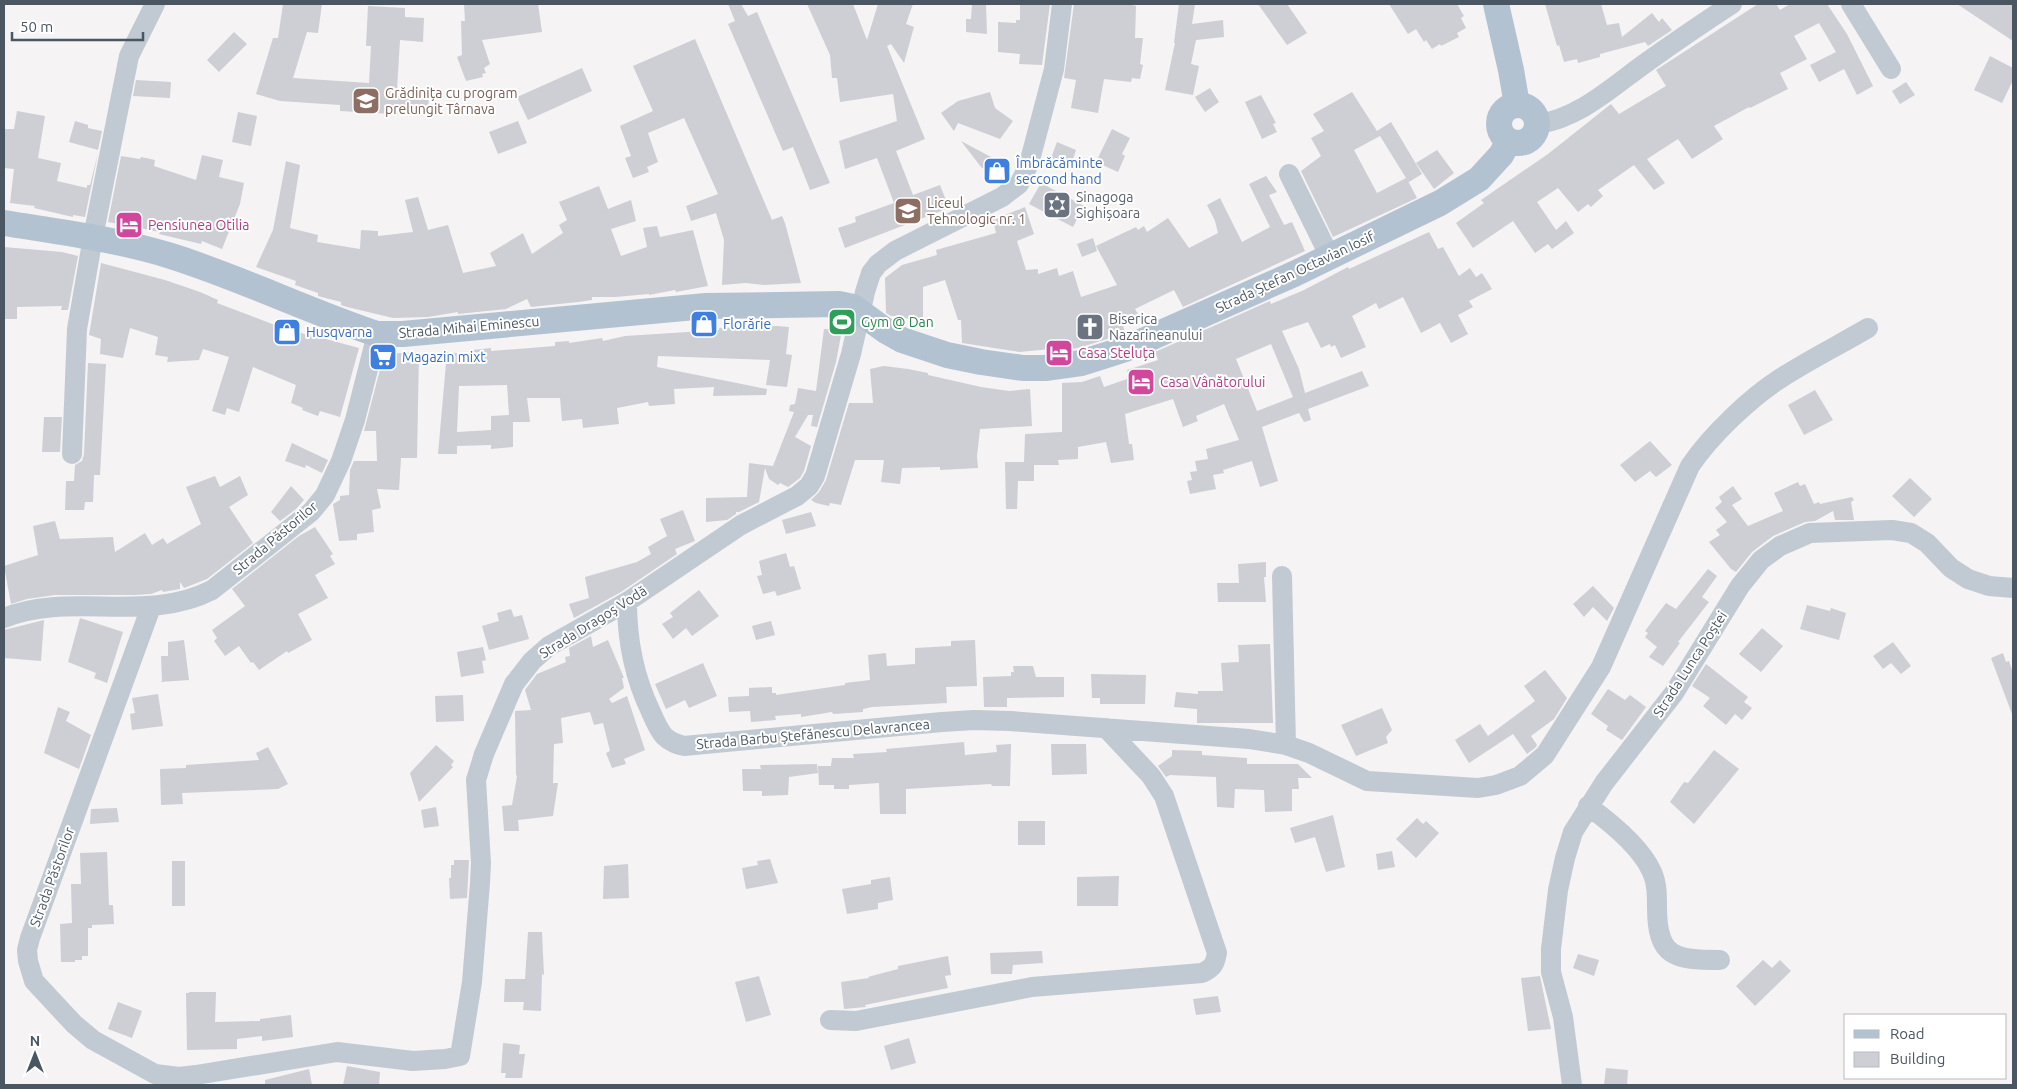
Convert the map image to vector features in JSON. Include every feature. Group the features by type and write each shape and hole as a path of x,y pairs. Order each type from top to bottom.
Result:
{"main road":[{"path":"1496,4 1512,70 1516,105"},
{"path":"1516,105 1528,107 1533,112 1538,124 1537,130 1528,141 1516,143 1509,141 1501,132 1500,120 1506,110 1516,105"},
{"name":"Strada Ștefan Octavian Iosif","path":"861,312 881,328 902,340 948,355 1002,366 1023,368 1064,366 1098,359 1125,349 1330,257 1461,192 1491,167 1509,141"},
{"name":"Strada Mihai Eminescu","path":"4,223 93,237 180,258 377,334 403,334 727,304 839,304 853,307 861,312"}],"street":[{"path":"72,454 77,329 93,237 129,56 155,4"},
{"name":"Strada Dragoș Vodă","path":"178,1077 337,1052 413,1061 444,1060 460,1056 472,982 480,884 481,863 476,780 478,768 514,684 521,672 549,646 627,602 723,537 797,496 809,486 815,476 848,363 871,273 885,257 1002,198 1019,184 1030,160 1049,92 1054,69 1062,4"},
{"path":"1538,124 1566,117 1591,102 1732,4"},
{"path":"1851,4 1891,69"},
{"path":"1289,174 1330,257"},
{"path":"1282,576 1286,745 1309,753 1367,781 1478,788 1496,785 1520,776 1546,755 1601,667 1690,466 1699,452 1753,400 1781,378 1868,328"},
{"name":"Strada Păstorilor","path":"4,618 36,609 59,607 151,607 182,602 212,590 311,512 325,495 341,462 355,420 377,334"},
{"name":"Strada Lunca Poștei","path":"1572,1085 1563,1017 1551,972 1551,949 1558,890 1573,832 1588,806 1674,693 1740,586 1760,560 1780,546 1810,534 1892,530 1911,534 1927,543 1951,568 1968,579 1988,586 2013,588"},
{"name":"Strada Barbu Ștefănescu Delavrancea","path":"627,602 628,637 632,659 644,697 663,735 673,743 684,746 974,720 1201,734 1286,745"},
{"name":"Strada Păstorilor","path":"151,607 30,938 27,956 34,981 74,1024 93,1040 155,1074 178,1077"},
{"path":"830,1020 856,1021 1032,988 1202,973 1211,969 1215,964 1217,953 1164,796 1151,776 1106,728"},
{"path":"1588,806 1612,824 1640,854 1652,872 1657,889 1659,933 1666,950 1677,957 1697,960 1720,960"}],"building":[{"path":"283,4 322,4 318,33 307,32 293,78 369,83 371,46 366,46 368,6 405,8 405,17 424,18 423,42 400,40 397,89 429,91 428,116 340,111 340,105 280,101 256,94 273,38 278,38"},
{"path":"464,4 538,4 542,32 482,40 490,64 484,68 486,73 482,74 483,77 466,81 457,57 462,55 461,21 465,21"},
{"path":"728,4 741,4 748,16 757,12 830,183 810,190 793,147 783,151 728,24 735,21"},
{"path":"807,4 853,4 867,40 878,4 913,4 906,24 914,27 904,63 891,44 887,46 925,139 896,151 913,195 940,185 949,208 845,248 838,228 856,222 855,217 894,203 877,158 845,169 839,141 897,121 893,94 840,102 837,78 832,78 830,55"},
{"path":"972,4 986,4 987,34 966,32 966,19 971,19"},
{"path":"1020,4 1050,4 1042,65 1019,64 1020,54 998,52 998,22 1016,23 1016,20 1020,20"},
{"path":"1074,4 1128,4 1136,6 1135,38 1143,38 1140,64 1143,65 1140,79 1132,78 1131,82 1104,79 1098,113 1071,108 1076,80 1064,78"},
{"path":"1179,4 1195,4 1192,24 1223,20 1224,37 1196,40 1191,64 1199,66 1193,95 1165,90 1175,43"},
{"path":"1258,4 1287,4 1307,33 1287,45"},
{"path":"1389,4 1457,4 1464,16 1461,18 1466,28 1457,33 1459,37 1432,49 1426,40 1424,42 1416,29 1408,34"},
{"path":"1545,4 1601,4 1607,25 1619,23 1622,37 1652,13 1659,22 1662,18 1672,30 1648,46 1645,42 1600,54 1600,57 1578,63 1577,59 1564,62 1559,45 1557,46"},
{"path":"1758,4 1776,4 1780,10 1790,4 1827,4 1847,34 1873,86 1857,95 1844,69 1819,82 1810,65 1836,52 1819,23 1794,36 1807,59 1780,73 1788,89 1714,126 1723,139 1692,159 1678,139 1647,159 1665,183 1654,190 1634,165 1598,190 1603,196 1591,207 1588,204 1578,212 1558,188 1537,202 1556,230 1566,221 1574,233 1552,249 1548,244 1535,253 1513,221 1473,248 1456,223 1484,203 1481,200 1548,154 1611,104 1619,114 1666,86 1656,70"},
{"path":"1957,4 2013,4 2013,41"},
{"path":"234,32 247,44 219,72 207,60"},
{"path":"695,39 772,220 782,216 801,283 722,285 724,240 716,213 691,221 686,206 718,194 684,118 648,133 658,162 647,167 649,172 633,178 625,158 631,156 620,126 653,111 633,66"},
{"path":"1990,56 2013,68 2013,80 2002,103 1974,90"},
{"path":"582,68 592,91 528,120 517,97"},
{"path":"136,80 171,82 170,98 133,96"},
{"path":"1906,82 1915,95 1900,104 1892,91"},
{"path":"1210,88 1219,102 1205,112 1195,97"},
{"path":"990,92 995,108 1013,121 1000,139 958,123 954,131 941,113 958,101"},
{"path":"1352,92 1377,131 1391,122 1422,174 1408,181 1417,198 1333,237 1301,171 1321,156 1311,138 1324,131 1313,114","holes":["1380,136 1406,178 1377,193 1354,150"]},
{"path":"1261,95 1276,123 1273,124 1277,132 1262,139 1245,102"},
{"path":"17,111 45,116 38,158 61,163 57,181 87,188 87,185 90,185 98,153 85,217 73,215 73,217 34,208 35,206 10,203 14,169 4,168 4,129 14,129"},
{"path":"238,112 257,116 251,146 232,142"},
{"path":"75,121 88,125 88,128 102,131 98,150 69,142"},
{"path":"518,121 527,143 498,154 489,132"},
{"path":"1112,129 1130,138 1122,154 1125,156 1118,172 1096,162"},
{"path":"961,141 1006,165 996,179 981,167"},
{"path":"1057,142 1076,150 1071,165 1051,158"},
{"path":"1437,150 1454,173 1434,189 1416,163"},
{"path":"202,155 223,160 219,177 244,183 240,204 222,249 202,241 201,244 159,234 160,232 108,222 121,156 155,160 154,166 196,180"},
{"path":"286,161 300,165 290,228 318,235 317,242 360,249 361,230 378,231 378,236 413,232 405,200 418,197 428,230 448,225 463,273 496,266 490,253 523,233 532,254 563,233 559,225 567,220 559,202 599,186 608,209 631,200 636,221 611,229 621,256 647,247 643,228 657,226 660,237 693,230 708,286 649,295 592,297 592,300 531,307 527,299 506,309 458,314 458,312 428,317 393,318 347,307 341,305 341,302 318,296 318,293 295,285 296,281 256,267 273,230"},
{"path":"1266,176 1277,192 1269,195 1284,225 1292,222 1305,251 1183,307 1174,290 1135,309 1138,314 1122,322 1125,333 1120,335 1078,348 1052,352 1051,349 1019,352 962,343 961,320 958,320 945,280 923,287 923,319 900,318 900,316 891,316 886,313 885,278 902,265 937,255 936,250 996,233 993,220 1025,207 1034,234 1017,241 1026,270 1038,269 1038,274 1057,268 1059,276 1073,271 1081,297 1117,285 1096,246 1136,227 1138,230 1144,226 1147,232 1168,218 1189,248 1218,233 1215,221 1207,205 1220,198 1242,242 1270,227 1249,184"},
{"name":"Sinagoga Sighișoara","path":"1041,183 1084,206 1073,227 1029,204"},
{"path":"1429,232 1438,249 1443,247 1459,276 1470,268 1476,277 1482,273 1492,289 1469,301 1473,307 1458,315 1468,334 1451,343 1440,323 1421,333 1403,297 1379,309 1376,303 1352,316 1366,347 1341,358 1335,345 1331,347 1330,344 1321,348 1308,322 1282,331 1299,369 1305,393 1362,371 1369,386 1308,409 1311,420 1304,422 1299,413 1262,427 1278,481 1260,487 1252,461 1223,470 1224,473 1213,475 1216,489 1190,494 1187,481 1192,480 1190,472 1197,471 1195,461 1208,459 1206,449 1239,440 1224,404 1196,416 1198,421 1183,427 1173,399 1125,414 1129,444 1132,444 1134,460 1111,463 1106,442 1078,447 1078,459 1058,460 1059,465 1034,465 1034,481 1018,481 1017,509 1006,509 1005,462 1024,462 1025,434 1062,432 1062,383 1082,382 1100,376 1104,387 1130,378 1127,370 1158,360 1155,352 1270,301 1271,304 1304,290 1348,267 1349,269","holes":["1271,344 1293,397 1257,411 1236,359"]},
{"path":"1093,238 1097,251 1082,257 1077,244"},
{"path":"4,247 62,252 78,256 68,310 61,310 62,306 17,307 17,319 4,319"},
{"path":"101,263 165,280 200,292 218,300 217,303 280,327 359,348 340,417 320,411 318,416 302,410 303,408 291,403 296,385 253,367 239,412 227,408 225,415 212,411 229,357 203,349 199,360 167,362 168,357 155,355 158,337 130,328 123,358 100,354 101,339 89,335"},
{"path":"789,327 786,354 792,355 787,387 766,385 770,360 658,356 657,367 767,389 766,395 713,396 714,387 674,389 675,404 649,406 648,402 617,408 619,424 583,428 582,419 562,421 560,398 527,398 530,422 513,422 513,447 491,449 491,445 457,446 457,454 438,454 447,352 473,355 472,350 491,348 491,351 555,346 555,342 569,341 569,343 602,338 603,341 625,336 719,330 719,328","holes":["507,385 509,415 491,416 491,430 457,432 459,386"]},
{"path":"824,329 842,330 836,362 817,427 811,426 813,415 808,415 795,437 811,446 804,471 800,478 788,487 780,483 778,485 769,479 765,468 759,502 736,512 727,520 706,522 706,498 747,497 749,463 773,466 794,412 789,411 790,405 795,404 798,388 816,391"},
{"path":"419,352 417,458 401,458 399,490 377,489 381,508 372,510 374,532 357,534 357,540 339,541 333,504 340,500 340,496 349,495 350,470 354,461 377,461 376,431 364,431 384,354"},
{"path":"88,363 106,364 100,475 94,475 93,502 85,502 84,510 65,510 66,481 74,481 75,465 82,461 84,454"},
{"path":"884,366 928,373 928,375 981,387 1009,391 1030,389 1032,426 980,429 977,456 978,468 940,470 940,467 902,468 900,484 881,482 884,460 855,460 841,505 830,503 829,506 816,503 811,500 819,492 826,480 849,403 873,403 870,369"},
{"path":"1815,390 1833,420 1804,435 1788,405"},
{"path":"44,417 62,417 60,452 42,452"},
{"path":"1650,441 1672,465 1656,477 1650,471 1635,482 1620,465"},
{"path":"292,443 328,460 322,473 306,465 305,468 285,461"},
{"path":"215,476 220,487 240,476 248,495 229,507 253,543 207,579 184,588 180,582 180,589 163,592 162,590 151,594 55,595 27,599 11,604 4,566 38,555 33,526 55,521 60,539 113,537 115,552 145,533 152,545 163,538 167,544 201,524 186,487"},
{"path":"1910,478 1932,499 1914,517 1892,496"},
{"path":"1798,482 1800,486 1805,484 1814,504 1852,497 1854,500 1851,502 1854,520 1835,520 1833,511 1815,521 1805,522 1773,536 1752,552 1736,572 1731,569 1709,542 1720,535 1716,530 1727,522 1715,508 1722,502 1719,497 1733,486 1742,499 1732,505 1748,526 1783,511 1774,493"},
{"path":"291,486 304,500 296,509 280,521 271,512"},
{"path":"683,510 695,541 675,549 677,554 621,592 574,618 569,604 589,598 585,577 637,562 651,554 648,547 667,536 660,519"},
{"path":"811,512 816,526 786,534 782,520"},
{"path":"315,527 333,554 330,556 335,564 315,575 328,598 298,614 312,640 288,653 287,651 259,670 253,662 251,663 239,646 225,656 214,641 217,638 212,630 245,606 232,589 299,536"},
{"path":"786,553 790,567 794,566 801,589 777,596 775,591 763,594 757,576 762,575 759,561"},
{"path":"1266,562 1266,577 1264,577 1266,602 1218,602 1217,583 1239,583 1238,564"},
{"path":"1708,569 1717,576 1702,597 1709,602 1678,642 1680,643 1663,666 1649,657 1657,647 1645,637 1648,633 1645,631 1666,603 1676,609"},
{"path":"1593,586 1614,608 1607,621 1593,607 1584,617 1573,604"},
{"path":"699,590 719,616 692,636 686,628 673,639 662,624 673,617 670,613"},
{"path":"1807,605 1830,611 1831,608 1846,613 1839,640 1800,629"},
{"path":"511,609 514,617 522,615 529,639 489,650 482,626 499,621 497,613"},
{"path":"80,618 123,632 107,683 94,678 96,673 68,662"},
{"path":"44,620 41,661 4,658 4,630"},
{"path":"771,621 775,635 756,640 752,626"},
{"path":"1762,628 1783,646 1761,672 1739,654"},
{"path":"591,636 593,647 608,640 624,678 622,678 624,688 609,699 612,703 627,696 645,750 624,759 626,764 612,768 606,753 610,751 603,723 594,725 590,712 561,718 563,743 554,744 553,783 558,783 553,816 518,820 519,831 504,831 502,806 512,805 517,776 515,711 531,710 525,690 537,674 566,662 565,657 570,656 569,648"},
{"path":"184,640 189,680 160,682 162,681 161,656 168,656 168,642"},
{"path":"975,640 977,686 946,687 947,703 872,707 863,709 863,712 833,714 832,712 801,717 801,714 775,716 776,720 751,722 750,711 729,712 728,697 749,696 749,688 772,687 772,693 776,693 776,695 870,680 868,655 886,653 887,666 915,664 915,648 951,646 951,641"},
{"path":"1893,642 1911,666 1901,674 1891,663 1883,669 1873,656"},
{"path":"1270,644 1273,723 1197,723 1197,709 1174,707 1176,692 1198,694 1198,691 1223,691 1221,663 1239,662 1238,645"},
{"path":"483,647 486,660 482,661 484,673 461,677 457,652"},
{"path":"2003,653 2006,662 2009,661 2013,673 2012,714 1991,658"},
{"path":"703,663 717,696 689,708 685,700 666,709 655,684"},
{"path":"1706,664 1748,697 1744,702 1752,708 1742,720 1735,714 1726,725 1703,706 1710,698 1692,686"},
{"path":"1013,666 1033,666 1036,677 1064,677 1064,697 1007,698 1007,707 984,707 983,677 1011,676 1011,672 1014,672"},
{"path":"1545,670 1567,698 1554,719 1531,736 1537,745 1536,747 1527,754 1513,734 1469,763 1455,740 1480,724 1488,736 1535,701 1524,686"},
{"path":"1091,674 1146,675 1145,704 1100,704 1100,698 1092,698"},
{"path":"1608,689 1625,700 1630,695 1646,707 1622,740 1606,730 1608,726 1591,714"},
{"path":"158,694 163,726 132,730 130,714 135,713 132,698"},
{"path":"463,695 464,721 436,722 435,696"},
{"path":"58,707 70,712 66,721 91,735 79,769 44,753"},
{"path":"1382,708 1392,730 1386,737 1388,743 1356,756 1341,725"},
{"path":"964,742 965,755 997,752 996,745 1011,744 1010,786 992,786 991,784 906,789 906,814 880,814 879,783 849,785 849,789 834,789 834,785 819,785 818,766 831,766 832,758 854,758 853,754 887,752 886,749"},
{"path":"1051,744 1086,744 1087,774 1052,775"},
{"path":"436,745 454,761 451,765 453,767 419,802 410,773"},
{"path":"268,747 288,784 278,789 182,793 183,804 161,805 160,769 186,768 186,765 259,760 256,753"},
{"path":"1172,750 1202,751 1202,755 1247,758 1247,764 1298,764 1312,778 1298,778 1299,789 1292,789 1292,811 1265,812 1264,790 1235,789 1234,808 1217,807 1216,777 1170,775 1166,777 1158,766 1172,756"},
{"path":"1714,750 1739,769 1694,824 1670,802 1684,782 1688,783"},
{"path":"817,764 818,773 789,777 788,795 762,796 762,791 743,791 742,769 761,769 760,765"},
{"path":"436,807 439,826 424,828 421,810"},
{"path":"117,808 119,822 90,824 91,809"},
{"path":"1333,815 1345,867 1326,872 1315,837 1295,843 1290,828"},
{"path":"1417,818 1423,824 1426,821 1439,833 1416,858 1396,839"},
{"path":"1018,821 1045,821 1045,845 1018,845"},
{"path":"1392,851 1395,867 1378,870 1376,854"},
{"path":"107,852 109,905 113,905 114,924 92,925 92,928 88,928 88,956 82,956 82,960 75,960 75,962 61,962 60,924 72,923 71,884 81,884 80,853"},
{"path":"770,859 778,883 746,889 742,868 758,865 757,861"},
{"path":"454,860 469,860 467,898 450,899 449,878 451,878 451,865 454,865"},
{"path":"172,861 185,861 185,906 172,906"},
{"path":"628,864 629,898 603,899 604,866"},
{"path":"1119,876 1118,906 1077,906 1077,877"},
{"path":"890,877 893,900 878,903 878,909 847,914 842,889 871,884 871,880"},
{"path":"528,932 542,932 544,975 542,974 541,1011 523,1010 524,1002 504,1002 505,979 525,979"},
{"path":"1042,951 1043,963 1013,965 1012,974 991,974 990,953"},
{"path":"1578,954 1599,960 1594,976 1573,968"},
{"path":"948,956 951,975 945,976 948,988 865,1005 866,1007 844,1009 841,982 869,978 898,969 898,966"},
{"path":"1763,960 1772,968 1780,960 1791,971 1755,1006 1736,986"},
{"path":"759,976 771,1015 746,1022 735,982"},
{"path":"1540,976 1551,1029 1528,1031 1521,978"},
{"path":"216,992 215,1022 260,1021 260,1019 291,1015 293,1037 262,1041 262,1036 237,1039 237,1049 187,1050 186,993"},
{"path":"1218,996 1221,1012 1196,1015 1193,999"},
{"path":"118,1002 142,1011 132,1038 108,1029"},
{"path":"909,1038 916,1063 891,1070 884,1046"},
{"path":"503,1043 520,1045 519,1054 525,1054 522,1078 505,1078 506,1073 501,1073"},
{"path":"347,1066 380,1072 379,1085 343,1085"},
{"path":"1606,1068 1628,1070 1627,1085 1604,1085"},
{"path":"309,1069 312,1085 265,1085 265,1080"}],"place":[{"name":"Grădinița cu program prelungit Târnava","path":"366,101"},
{"name":"Îmbrăcăminte seccond hand","path":"997,171"},
{"name":"Sinagoga Sighișoara","path":"1057,205"},
{"name":"Liceul Tehnologic nr. 1","path":"908,211"},
{"name":"Pensiunea Otilia","path":"129,225"},
{"name":"Gym @ Dan","path":"842,322"},
{"name":"Florărie","path":"704,324"},
{"name":"Biserica Nazarineanului","path":"1090,327"},
{"name":"Husqvarna","path":"287,332"},
{"name":"Casa Steluța","path":"1059,353"},
{"name":"Magazin mixt","path":"383,357"},
{"name":"Casa Vânătorului","path":"1141,382"}]}
